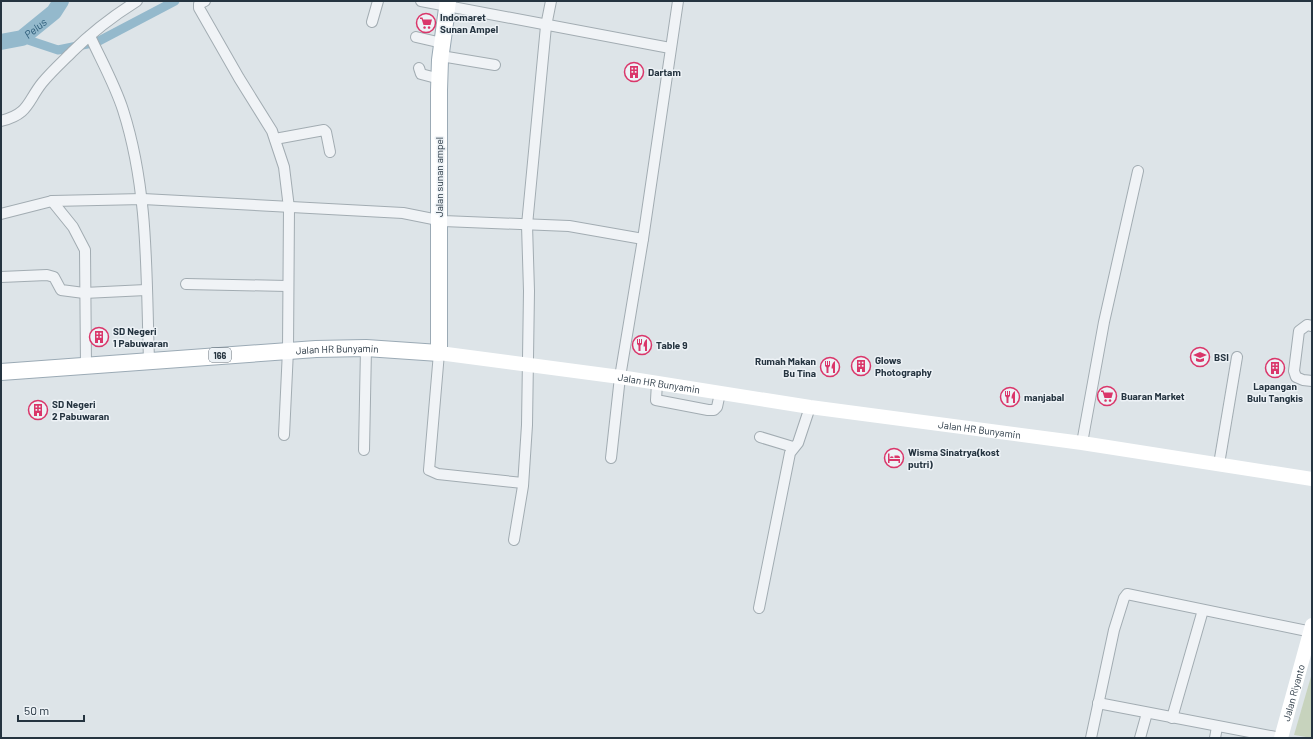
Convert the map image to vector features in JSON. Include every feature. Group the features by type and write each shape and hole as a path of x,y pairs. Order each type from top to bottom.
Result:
{"main road":[{"name":"Jalan sunan ampel","path":"439,353 440,79 447,4"},
{"name":"Jalan HR Bunyamin","path":"1,372 288,350 366,348 439,353 620,377 810,407 1082,443 1312,479"},
{"name":"Jalan Riyanto","path":"1281,738 1311,630"}],"street":[{"path":"1,122 22,112 31,103 42,84 90,36 109,19 137,1"},
{"path":"205,1 199,4 198,8 272,131 284,167 289,208 287,286 288,350 284,435"},
{"path":"372,22 378,1"},
{"path":"421,1 447,4 546,26 670,48"},
{"path":"514,540 523,482 527,425 529,291 527,224 546,26 551,1"},
{"path":"611,458 620,377 668,80 670,48 678,1"},
{"path":"90,36 123,109 138,166 143,199 150,360"},
{"path":"416,37 442,50 495,66"},
{"path":"419,68 420,72 424,76 440,79"},
{"path":"275,139 324,130 326,132 330,152"},
{"path":"1082,443 1104,322 1138,170"},
{"path":"1,214 52,201 143,199 403,213 440,220 569,226 643,239"},
{"path":"52,201 74,227 85,250 86,261 84,292 86,365"},
{"path":"1,277 54,277 61,290 84,292 146,290"},
{"path":"186,284 287,286"},
{"path":"1312,326 1307,325 1299,332 1294,371 1296,377 1302,380 1312,381"},
{"path":"364,450 366,348"},
{"path":"439,353 429,470 438,474 523,482"},
{"path":"1219,464 1237,358"},
{"path":"759,608 790,453 793,447 798,443 810,407"},
{"path":"760,437 793,447"},
{"path":"1091,738 1114,630 1126,594 1311,630"},
{"path":"1172,718 1204,610"},
{"path":"1098,703 1217,727 1281,738"},
{"path":"1140,738 1147,713"},
{"path":"1215,738 1217,727"}],"green space":[{"path":"1312,673 1312,738 1294,735"}],"waterway":[{"name":"Pelus","path":"1,42 22,38 54,12 61,1"},
{"path":"22,38 58,50 97,42 175,1"}],"place":[{"name":"Indomaret Sunan Ampel","path":"426,23"},
{"name":"Dartam","path":"634,72"},
{"name":"SD Negeri 1 Pabuwaran","path":"99,337"},
{"name":"Table 9","path":"642,345"},
{"name":"BSI","path":"1200,357"},
{"name":"Glows Photography","path":"861,366"},
{"name":"Rumah Makan Bu Tina","path":"830,367"},
{"name":"Lapangan Bulu Tangkis","path":"1275,368"},
{"name":"Buaran Market","path":"1107,396"},
{"name":"manjabal","path":"1010,397"},
{"name":"SD Negeri 2 Pabuwaran","path":"38,410"},
{"name":"Wisma Sinatrya(kost putri)","path":"894,458"}]}
